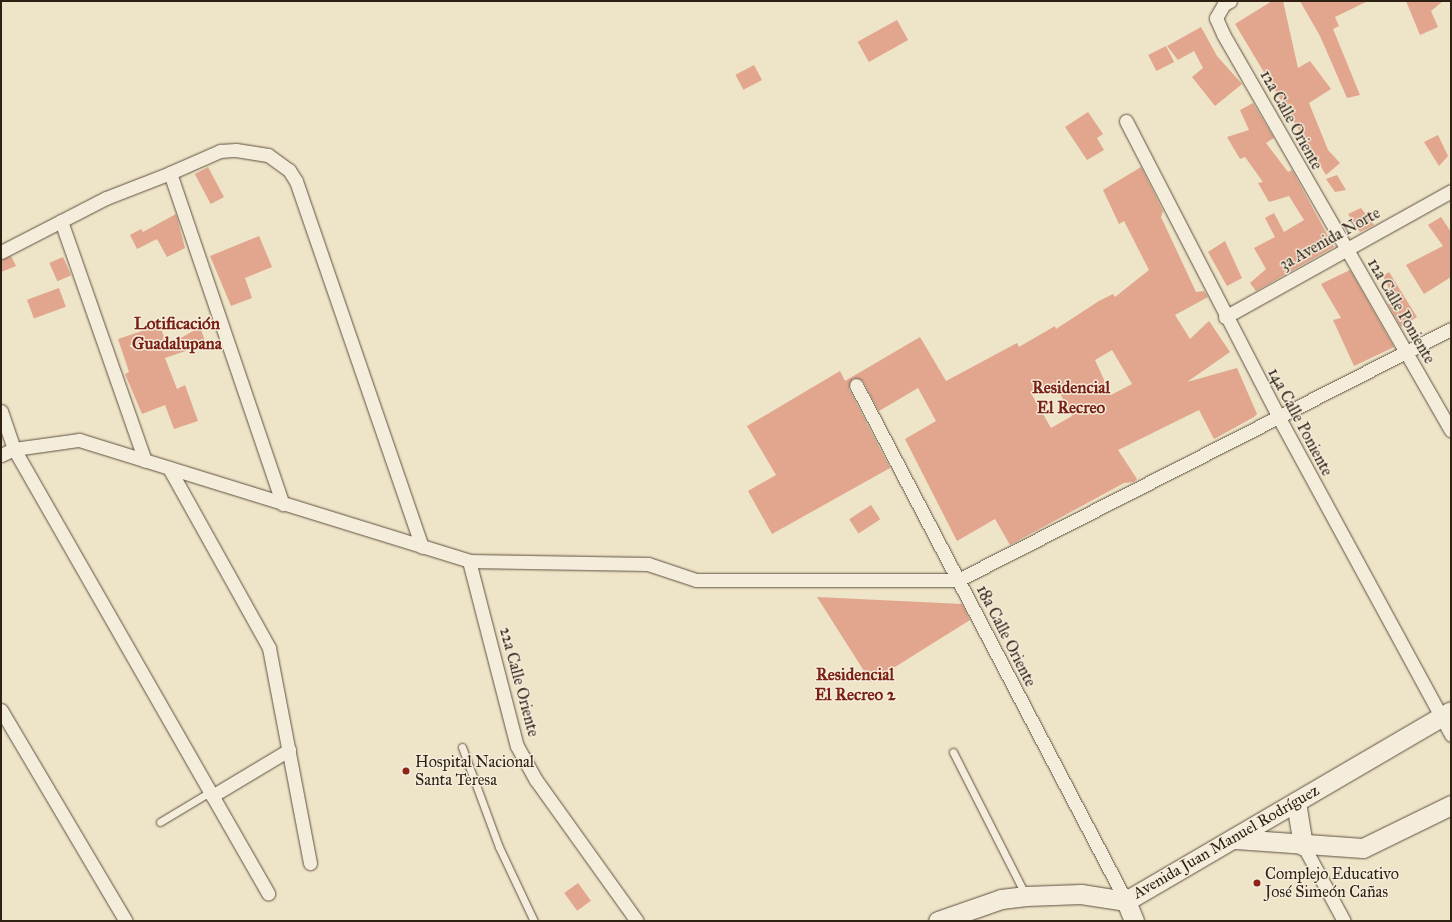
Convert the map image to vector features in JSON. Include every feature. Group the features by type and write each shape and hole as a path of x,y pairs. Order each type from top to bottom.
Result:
{"street":[{"name":"12a Calle Oriente","path":"1227,2 1216,18 1223,34 1345,251"},
{"name":"14a Calle Poniente","path":"1126,121 1225,317 1278,416 1446,714 1451,735"},
{"path":"1,252 61,221 220,151 236,150 268,155 279,161 296,181 422,547"},
{"path":"170,173 283,504"},
{"name":"3a Avenida Norte","path":"1225,317 1451,191"},
{"path":"61,221 145,461"},
{"name":"12a Calle Poniente","path":"1345,251 1451,430"},
{"path":"1,455 14,449 79,440 469,561 648,564 696,580 958,580 1451,329"},
{"name":"18a Calle Oriente","path":"856,385 1126,901"},
{"path":"1,411 14,449 268,892"},
{"path":"169,468 269,648 310,863"},
{"name":"22a Calle Oriente","path":"469,561 517,746 536,780 638,921"},
{"path":"1,710 126,921"},
{"name":"Avenida Juan Manuel Rodríguez","path":"938,921 1001,899 1026,896 1081,894 1126,901 1236,839 1446,714"},
{"path":"211,794 289,750"},
{"path":"1296,802 1303,845 1344,921"},
{"path":"1236,839 1303,845 1363,848 1451,805"},
{"path":"1126,901 1134,921"}],"lane":[{"path":"462,747 500,847 534,921"},
{"path":"953,752 1026,896"},
{"path":"160,822 211,794"}],"building":[{"path":"1272,1 1283,1 1298,68 1310,61 1331,89 1309,103 1328,150 1340,163 1326,175 1235,24"},
{"path":"1300,1 1368,1 1335,17 1339,26 1333,29 1360,95 1347,98 1320,36"},
{"path":"1406,1 1443,1 1431,11 1438,27 1420,35"},
{"path":"897,20 908,40 869,62 858,42"},
{"path":"1201,27 1217,56 1242,84 1215,106 1192,77 1203,68 1194,51 1178,60 1167,46"},
{"path":"1166,46 1174,62 1156,71 1148,55"},
{"path":"754,65 762,80 743,90 735,75"},
{"path":"1253,103 1274,138 1266,143 1288,172 1292,170 1334,247 1256,291 1250,283 1266,269 1254,248 1275,237 1265,218 1274,213 1284,232 1304,220 1289,196 1269,202 1258,183 1263,182 1245,157 1240,159 1227,137 1249,130 1240,110"},
{"path":"1088,112 1103,134 1097,138 1104,150 1087,160 1065,127"},
{"path":"1438,135 1448,156 1439,166 1424,142"},
{"path":"208,167 224,197 211,204 195,174"},
{"path":"1141,167 1163,211 1161,217 1196,292 1204,291 1208,297 1175,315 1190,339 1209,321 1230,352 1187,382 1237,368 1257,414 1214,439 1199,410 1118,450 1137,479 1134,482 1124,483 1010,545 995,519 957,541 905,439 936,421 918,388 879,411 863,381 853,378 849,389 890,468 772,534 748,491 776,475 747,426 840,371 845,381 920,337 946,381 1017,343 1019,347 1055,326 1056,329 1099,301 1113,294 1115,297 1149,270 1124,221 1119,224 1103,190","holes":["1112,350 1132,384 1111,395 1095,360","1054,382 1072,416 1051,428 1032,395"]},
{"path":"1337,175 1346,190 1335,192 1326,179"},
{"path":"1361,208 1374,225 1360,232 1348,214"},
{"path":"176,214 185,248 167,257 157,239 137,249 130,235 141,229 143,232"},
{"path":"1441,217 1451,232 1451,277 1424,294 1406,265 1443,246 1428,225"},
{"path":"259,236 272,267 245,278 252,298 231,306 210,256"},
{"path":"1225,241 1242,278 1227,286 1208,252"},
{"path":"11,256 16,266 1,272 1,260"},
{"path":"63,257 71,275 57,281 49,263"},
{"path":"1350,270 1394,347 1354,366 1333,320 1341,318 1321,284"},
{"path":"1389,272 1417,317 1401,327 1388,304 1395,302 1383,276"},
{"path":"59,288 66,307 34,318 27,300"},
{"path":"160,325 167,346 200,327 206,344 165,358 177,389 185,385 198,421 174,429 165,405 142,414 125,374 129,372 118,339"},
{"path":"871,505 880,519 858,533 849,519"},
{"path":"817,597 962,604 970,620 871,682"},
{"path":"578,883 591,901 577,911 564,893"}],"place":[{"name":"Hospital Nacional Santa Teresa","path":"406,771"},
{"name":"Complejo Educativo José Simeón Cañas","path":"1257,883"}],"district":[{"name":"Lotificación Guadalupana","path":"177,334"},
{"name":"Residencial El Recreo","path":"1071,398"},
{"name":"Residencial El Recreo 2","path":"855,685"}]}
